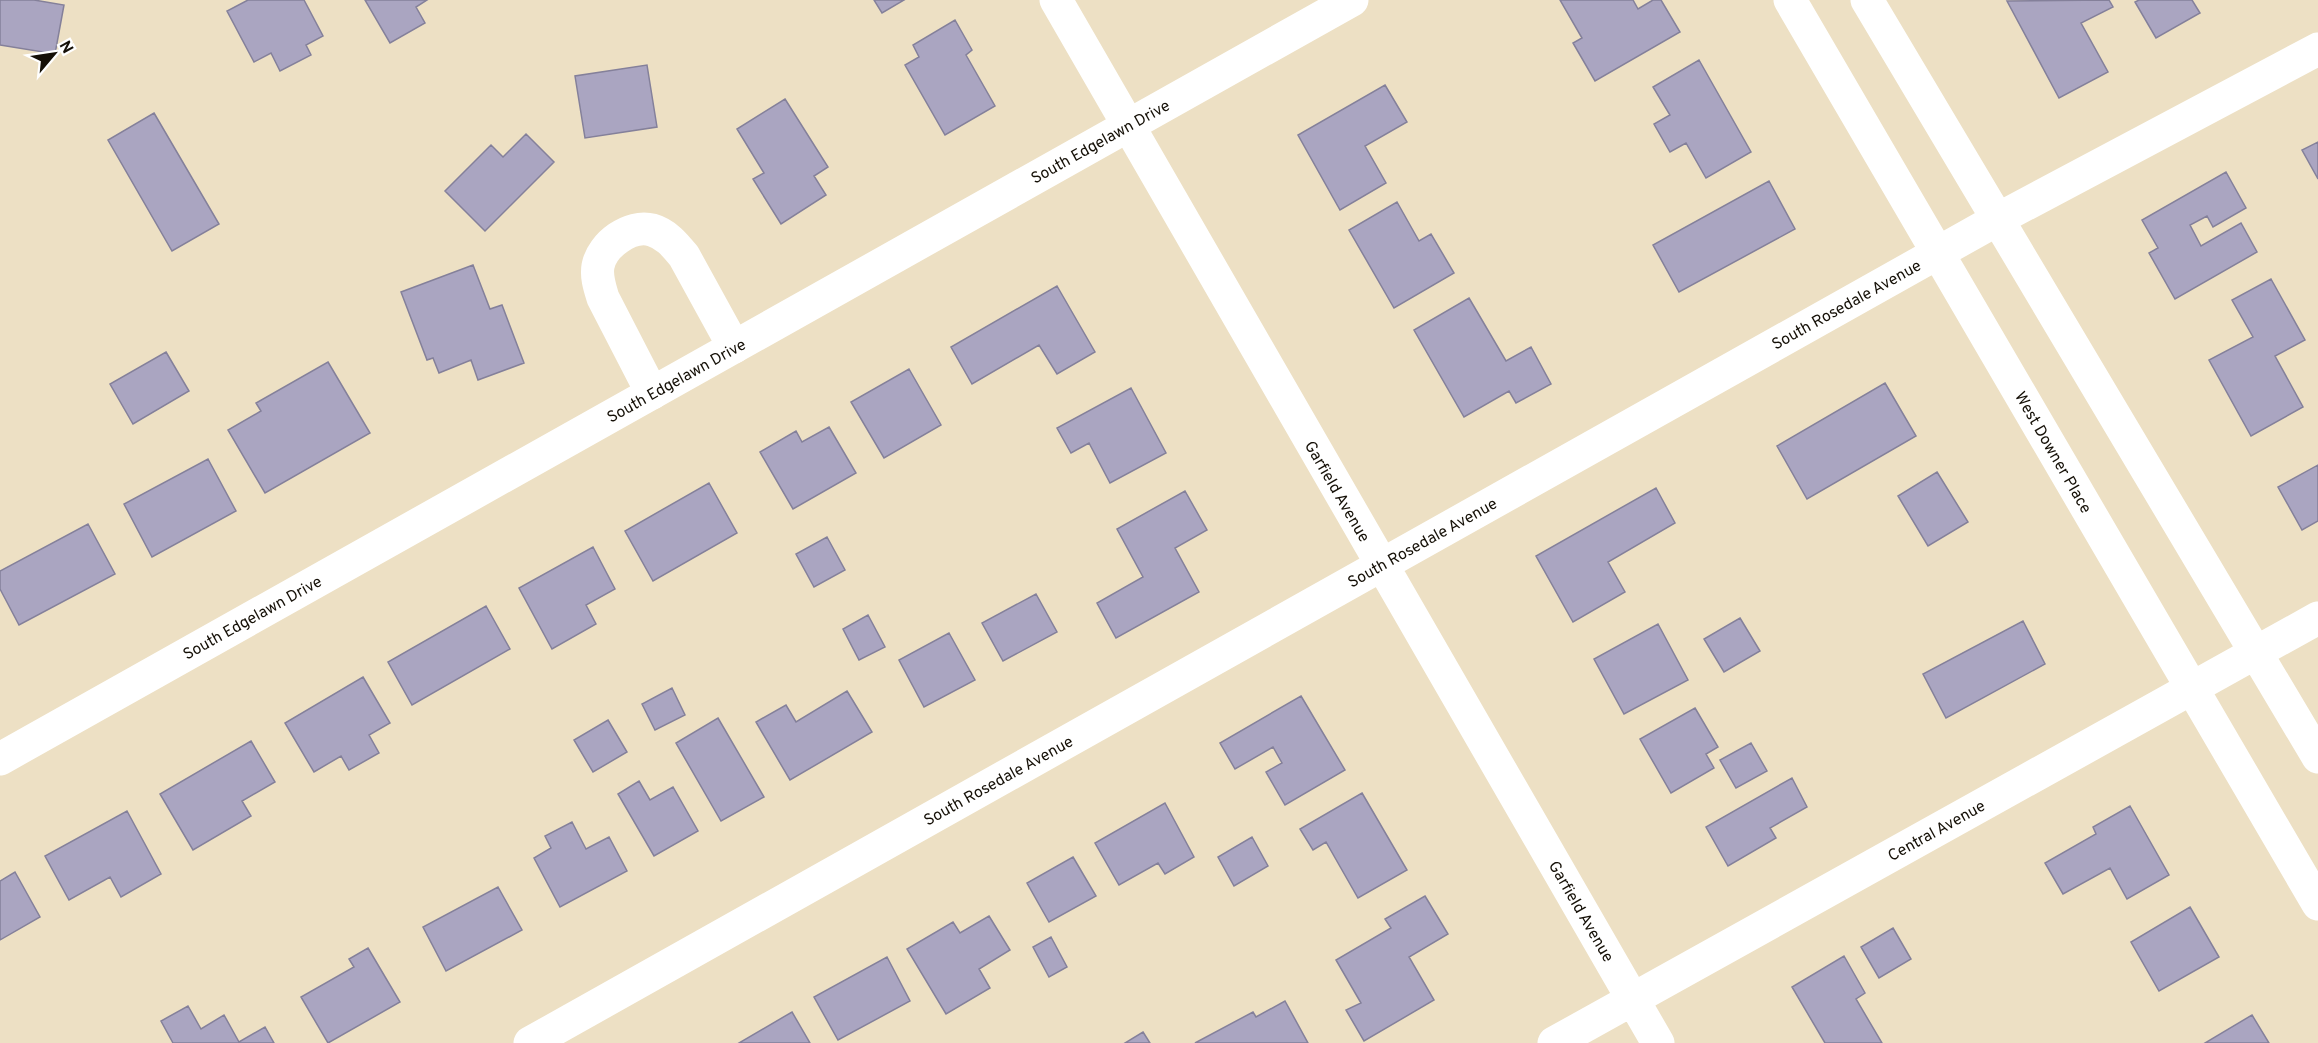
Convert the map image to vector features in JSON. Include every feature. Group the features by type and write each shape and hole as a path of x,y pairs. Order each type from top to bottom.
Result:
{"street":[{"name":"Garfield Avenue","path":"1056,0 1380,565 1658,1043"},
{"name":"South Edgelawn Drive","path":"0,759 1352,0"},
{"name":"West Downer Place","path":"1790,0 2318,904"},
{"path":"1867,0 2000,218 2318,757"},
{"name":"South Rosedale Avenue","path":"530,1043 2000,218 2318,49"},
{"path":"652,393 603,298 598,282 597,267 601,254 610,243 625,234 638,229 651,229 674,244 684,256 734,347"},
{"name":"Central Avenue","path":"1554,1043 1632,997 2318,618"}],"building":[{"path":"0,0 34,0 64,5 55,54 0,45"},
{"path":"248,0 304,0 323,36 306,45 311,55 280,71 271,53 254,62 227,11"},
{"path":"365,0 427,0 416,7 425,23 390,43"},
{"path":"874,0 904,0 882,13"},
{"path":"1560,0 1633,0 1638,9 1653,0 1661,0 1680,32 1595,81 1573,43 1582,38"},
{"path":"2109,0 2113,7 2081,23 2108,72 2059,98 2007,1"},
{"path":"2139,0 2192,0 2200,13 2156,38 2135,2"},
{"path":"955,20 972,50 966,55 995,106 945,135 905,65 919,57 913,45"},
{"path":"1699,60 1751,152 1706,178 1686,143 1670,152 1654,124 1670,115 1653,87"},
{"path":"647,65 657,127 585,138 575,76"},
{"path":"1385,85 1407,122 1365,146 1386,183 1340,210 1298,135"},
{"path":"785,99 828,167 814,176 826,195 781,224 753,179 764,173 737,129"},
{"path":"154,113 219,224 172,251 108,140"},
{"path":"526,134 554,162 485,231 445,191 491,145 503,157"},
{"path":"2318,142 2318,179 2302,150"},
{"path":"2226,172 2246,208 2213,227 2207,216 2190,225 2201,246 2241,223 2257,252 2175,299 2149,253 2158,248 2142,220"},
{"path":"1769,181 1795,229 1679,292 1653,245"},
{"path":"1397,202 1419,241 1431,234 1454,273 1394,308 1349,230"},
{"path":"473,265 490,309 502,305 524,363 478,380 471,360 439,373 433,358 427,360 401,292"},
{"path":"2271,279 2305,340 2275,356 2303,407 2251,436 2209,360 2253,337 2232,300"},
{"path":"1057,286 1095,352 1057,374 1039,345 972,384 951,347"},
{"path":"1469,298 1506,361 1531,347 1551,384 1516,403 1509,391 1464,417 1414,330"},
{"path":"166,352 189,391 133,424 110,384"},
{"path":"328,362 370,433 265,493 228,430 261,411 256,403"},
{"path":"909,369 941,425 884,458 851,402"},
{"path":"1885,383 1916,436 1807,499 1777,446"},
{"path":"1131,388 1166,453 1110,483 1089,443 1071,453 1057,428"},
{"path":"829,427 856,473 793,509 760,452 796,431 802,442"},
{"path":"208,459 236,511 152,557 124,504"},
{"path":"2318,465 2318,521 2302,530 2278,487"},
{"path":"1937,472 1968,522 1928,546 1898,496"},
{"path":"709,483 737,533 653,581 625,531"},
{"path":"1656,488 1675,523 1608,562 1625,592 1573,622 1536,556"},
{"path":"1185,491 1207,530 1175,548 1199,592 1116,638 1097,603 1143,577 1117,529"},
{"path":"88,524 115,574 19,625 0,589 0,571"},
{"path":"827,537 845,570 814,587 796,554"},
{"path":"593,547 615,589 586,605 596,624 552,649 519,588"},
{"path":"1036,594 1057,632 1003,661 982,623"},
{"path":"486,606 510,649 412,705 388,662"},
{"path":"868,615 885,647 859,660 843,629"},
{"path":"1740,618 1760,651 1724,672 1704,639"},
{"path":"2023,621 2045,664 1946,718 1923,674"},
{"path":"1658,624 1688,680 1624,714 1594,659"},
{"path":"949,633 975,680 924,707 899,660"},
{"path":"363,677 390,723 369,735 379,753 349,770 341,756 314,772 285,723"},
{"path":"672,688 685,715 655,730 642,704"},
{"path":"847,691 872,732 790,780 756,722 786,705 796,722"},
{"path":"1301,696 1345,770 1285,805 1266,772 1282,763 1273,747 1235,769 1220,743"},
{"path":"1695,708 1718,747 1706,754 1714,768 1671,793 1640,739"},
{"path":"718,718 764,797 721,821 676,743"},
{"path":"608,720 627,752 593,772 574,740"},
{"path":"251,741 275,782 242,801 251,816 193,850 160,794"},
{"path":"1751,743 1767,771 1736,788 1720,760"},
{"path":"1792,778 1807,807 1770,828 1776,838 1728,866 1706,827"},
{"path":"639,781 650,800 673,787 698,831 654,856 618,794"},
{"path":"1362,793 1407,870 1358,898 1326,842 1313,850 1300,829"},
{"path":"1165,803 1194,857 1165,874 1158,863 1119,885 1095,843"},
{"path":"2130,806 2169,875 2127,899 2110,868 2063,894 2045,863 2096,834 2093,827"},
{"path":"127,811 161,874 121,897 110,877 69,900 45,856"},
{"path":"572,822 586,849 609,837 627,871 560,907 534,858 551,848 545,836"},
{"path":"1252,837 1268,866 1234,886 1218,857"},
{"path":"1073,857 1096,896 1049,922 1027,883"},
{"path":"15,872 40,917 0,940 0,881"},
{"path":"498,887 522,930 446,971 423,927"},
{"path":"1425,896 1448,934 1409,957 1434,1000 1364,1041 1346,1010 1361,1003 1336,960 1391,928 1385,919"},
{"path":"2190,907 2219,957 2159,991 2131,942"},
{"path":"989,916 1010,950 979,969 990,988 946,1014 907,949 953,922 960,933"},
{"path":"1893,928 1911,959 1879,978 1861,947"},
{"path":"1051,937 1067,967 1049,977 1033,947"},
{"path":"368,948 400,1002 328,1043 301,997 354,967 349,959"},
{"path":"1844,956 1865,993 1856,999 1882,1043 1825,1043 1792,987"},
{"path":"887,957 910,1001 838,1040 814,997"},
{"path":"1285,1001 1308,1043 1195,1043 1253,1012 1256,1017"},
{"path":"188,1006 201,1029 224,1015 239,1042 265,1027 274,1043 173,1043 161,1021"},
{"path":"792,1012 810,1043 739,1043"},
{"path":"2252,1015 2269,1043 2205,1043"},
{"path":"1143,1032 1150,1043 1125,1043"}]}
